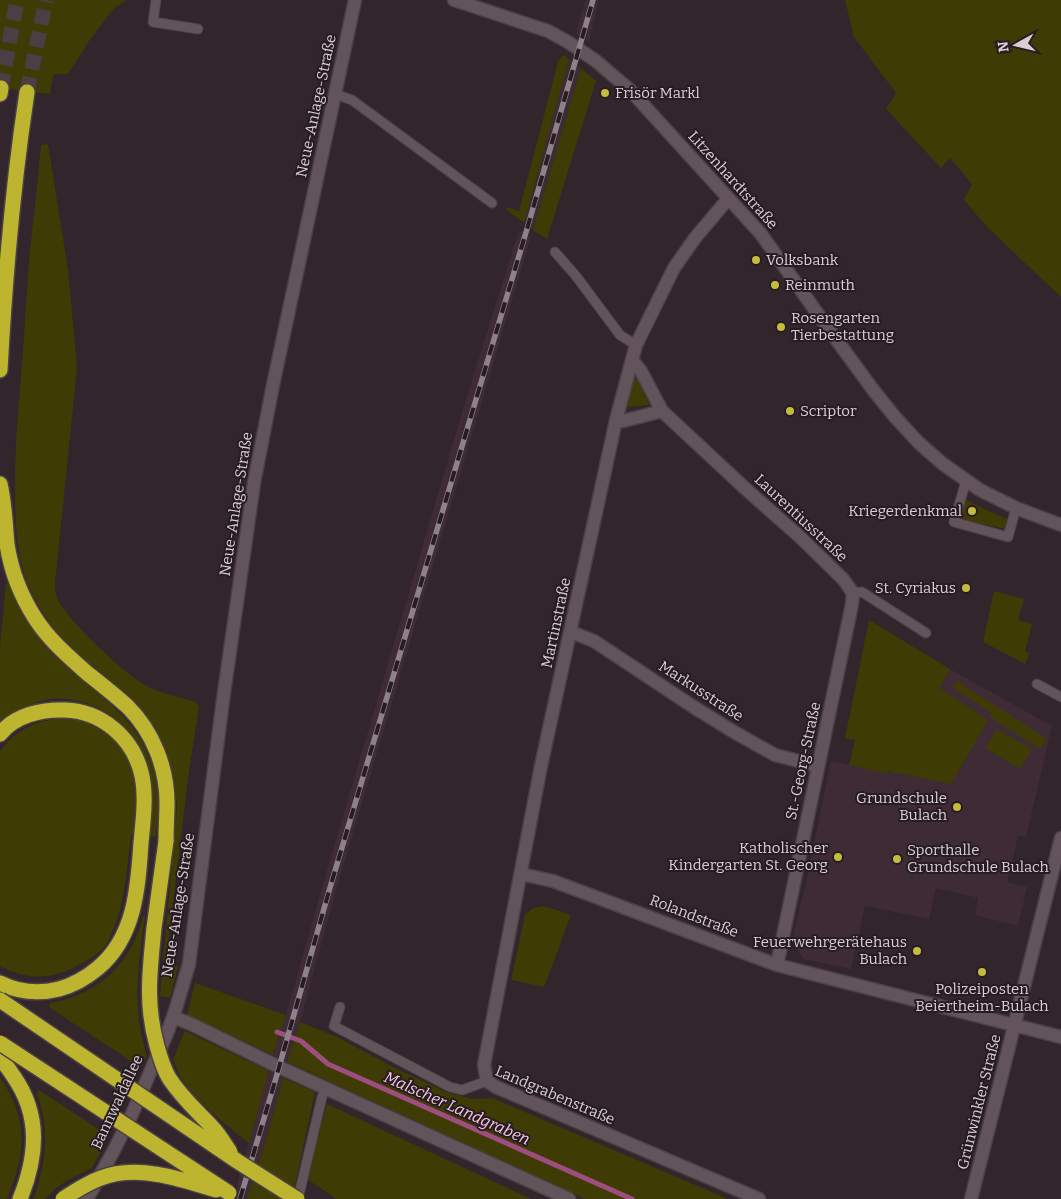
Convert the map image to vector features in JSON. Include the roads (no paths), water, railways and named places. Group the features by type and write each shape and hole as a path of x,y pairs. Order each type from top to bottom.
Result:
{"highway":[{"path":"0,370 14,188 27,92"},
{"path":"0,484 12,568 16,582 32,613 46,634 60,648 129,708 144,727 156,747 164,774 167,801 166,840 150,968 149,1010 153,1032 168,1076 181,1095 213,1128 237,1161"},
{"path":"0,734 11,723 25,716 47,710 72,710 98,718 120,734 136,756 142,772 144,791 138,882 129,922 121,942 108,959 91,974 70,986 49,992 25,992 8,988 0,983"},
{"path":"0,1000 237,1161 298,1199"},
{"path":"0,1043 234,1196"},
{"path":"0,1059 5,1063 20,1086 28,1103 33,1124 33,1154 30,1170 20,1199"},
{"path":"63,1199 102,1177 127,1173 168,1176 234,1196"}],"street":[{"name":"Neue-Anlage-Straße","path":"173,1017 189,964 254,483 355,0"},
{"name":"Litzenhardtstraße","path":"454,0 548,31 596,61 630,90 761,234 835,339 895,417 919,443 942,464 980,490 1016,508 1061,524"},
{"name":"Martinstraße","path":"487,1081 484,1065 541,766 616,420 636,345 674,268 695,238 728,199"},
{"name":"Laurentiusstraße","path":"633,361 641,371 662,411 800,537 843,579 852,593"},
{"path":"616,420 662,411"},
{"name":"St.-Georg-Straße","path":"777,965 852,604 852,593"},
{"name":"Markusstraße","path":"570,632 594,641 692,706 775,755 818,766"},
{"name":"Grünwinkler Straße","path":"971,1199 1061,838"},
{"name":"Rolandstraße","path":"520,874 553,881 777,965 1061,1037"},
{"path":"173,1017 569,1199"},
{"name":"Bannwaldallee","path":"87,1199 132,1114 173,1017"},
{"name":"Landgrabenstraße","path":"487,1081 496,1087 759,1199"}],"lane":[{"path":"156,0 153,22 198,29"},
{"path":"336,94 352,100 492,203"},
{"path":"555,252 576,276 620,335 636,345"},
{"path":"966,481 954,522 1008,537 1016,508"},
{"path":"852,593 862,592 926,633"},
{"path":"1037,684 1061,696"},
{"name":"Landgrabenstraße","path":"340,1007 334,1026 450,1087 462,1090 487,1081"},
{"path":"298,1199 322,1097 326,1088"}],"waterway":[{"name":"Malscher Landgraben","path":"277,1032 301,1041 328,1064 632,1199"}],"tunnel":[{"path":"1,88 17,0"},
{"path":"27,92 46,0"}],"railway":[{"path":"240,1199 329,891 527,229 593,0"}],"place":[{"name":"Frisör Markl","path":"605,93"},
{"name":"Volksbank","path":"756,260"},
{"name":"Reinmuth","path":"775,285"},
{"name":"Rosengarten Tierbestattung","path":"781,327"},
{"name":"Scriptor","path":"790,411"},
{"name":"Kriegerdenkmal","path":"972,511"},
{"name":"St. Cyriakus","path":"966,588"},
{"name":"Grundschule Bulach","path":"957,807"},
{"name":"Katholischer Kindergarten St. Georg","path":"838,857"},
{"name":"Sporthalle Grundschule Bulach","path":"897,859"},
{"name":"Feuerwehrgerätehaus Bulach","path":"917,951"},
{"name":"Polizeiposten Beiertheim-Bulach","path":"982,972"}]}
